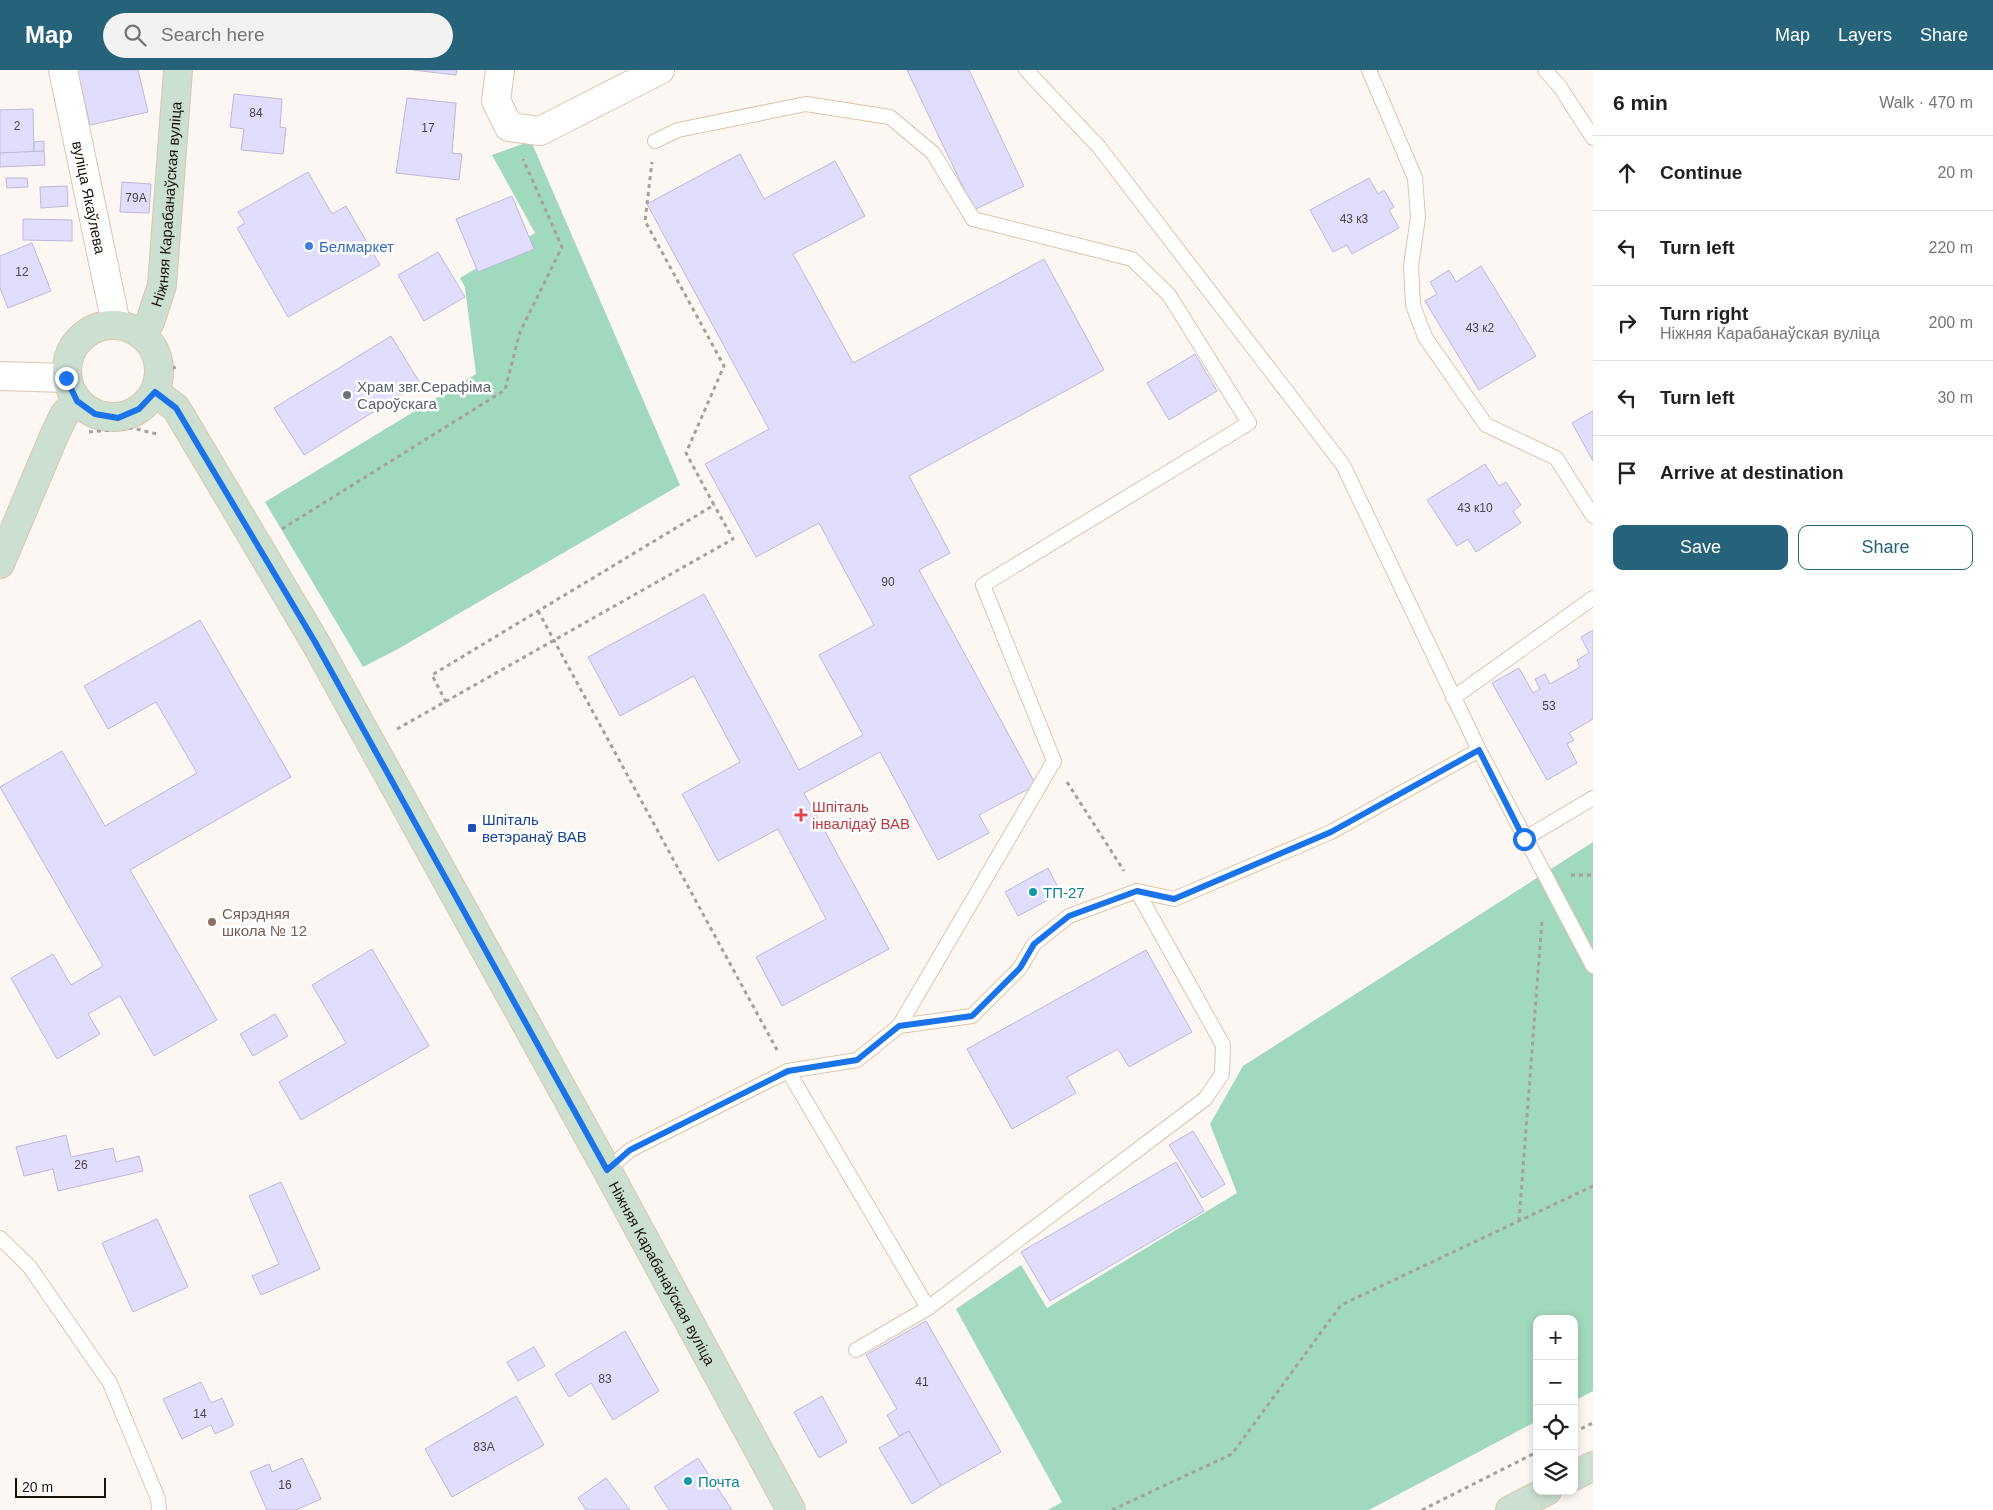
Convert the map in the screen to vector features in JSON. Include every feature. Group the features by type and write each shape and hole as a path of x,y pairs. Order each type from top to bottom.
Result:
{"main road":[{"name":"Ніжняя Карабанаўская вуліца","path":"142,334 150,322 162,285 178,70"},
{"path":"0,564 64,415 72,390 68,357 78,339 95,328 116,324 142,334 155,351 159,371 155,392 139,409 118,418 95,414 72,390"},
{"name":"Ніжняя Карабанаўская вуліца","path":"155,392 176,408 315,642 607,1170 791,1510"},
{"path":"1578,1474 1593,1466"},
{"path":"1510,1510 1538,1495"}],"street":[{"name":"вуліца Якаўлева","path":"63,70 116,324"},
{"path":"500,70 496,101 510,127 540,131 660,70"},
{"path":"0,376 72,390"}],"lane":[{"path":"1026,70 1099,147 1343,465 1453,698 1524,839 1593,966"},
{"path":"1369,70 1415,178 1418,218 1411,266 1413,305 1426,337 1486,426 1556,458 1593,516"},
{"path":"1546,70 1560,86 1593,138"},
{"path":"607,1170 630,1150 788,1071 857,1060 899,1026 1054,760 983,585 1248,423 1169,294 1132,258 973,219 933,153 890,117 806,104 678,130 655,141"},
{"path":"1453,698 1593,598"},
{"path":"899,1026 972,1016 1020,968 1034,944 1069,916 1137,891 1174,899 1331,832 1479,750"},
{"path":"1524,839 1593,798"},
{"path":"856,1350 928,1308 1206,1099 1222,1074 1223,1045 1137,891"},
{"path":"788,1071 928,1308"},
{"path":"0,1238 29,1266 110,1383 158,1499 159,1510"}],"path":[{"path":"277,532 505,390 520,332 562,247 510,127"},
{"path":"393,731 733,539 686,453 724,366 645,221 655,141"},
{"path":"54,436 132,428 160,435"},
{"path":"446,702 432,675 714,505"},
{"path":"538,611 788,1071"},
{"path":"1054,760 1137,891"},
{"path":"1519,1221 1545,875"},
{"path":"1112,1510 1232,1454 1341,1305 1593,1186"},
{"path":"1578,1430 1593,1423"},
{"path":"1422,1510 1533,1454"}],"green space":[{"path":"531,141 680,485 398,649 363,667 265,502 476,374 465,287 460,278 535,233 492,155"},
{"path":"1593,842 1593,1391 1578,1399 1578,1315 1533,1315 1533,1423 1369,1510 1048,1510 1062,1502 956,1309 1021,1265 1047,1308 1237,1193 1210,1124 1243,1066"}],"building":[{"path":"77,70 138,70 148,112 90,125"},
{"path":"413,70 457,70 456,75"},
{"path":"907,70 969,70 1024,186 974,210"},
{"path":"234,94 282,99 280,127 286,128 283,154 241,150 244,129 230,127"},
{"path":"407,98 456,103 452,153 462,154 459,180 396,173"},
{"path":"33,109 34,152 0,153 0,110"},
{"path":"44,141 44,151 34,152 34,142"},
{"path":"44,151 45,165 0,167 0,153"},
{"path":"740,154 764,199 835,161 865,216 793,254 853,363 1044,259 1104,370 909,476 950,553 919,570 1036,785 979,815 989,833 938,860 880,752 804,793 889,949 782,1006 756,957 826,919 778,829 718,861 682,794 740,762 694,676 620,716 588,657 704,594 799,770 863,735 819,655 874,625 819,523 756,557 705,464 769,429 647,204"},
{"name":"Белмаркет","path":"308,172 332,214 346,206 380,265 288,317 237,228 245,223 238,212"},
{"path":"6,178 27,178 28,187 7,188"},
{"path":"1369,178 1378,194 1384,190 1394,207 1389,210 1399,228 1352,254 1347,245 1333,252 1310,210"},
{"path":"122,182 151,184 149,213 120,212"},
{"path":"67,186 68,206 41,208 40,187"},
{"path":"512,196 534,249 478,272 456,219"},
{"path":"23,219 72,220 72,241 23,240"},
{"path":"32,243 51,291 8,308 0,288 0,256"},
{"path":"438,252 465,297 424,321 398,275"},
{"path":"1481,266 1536,356 1479,390 1425,301 1437,294 1430,282 1449,270 1456,282"},
{"name":"Храм звг.Серафіма Сароўскага","path":"391,336 420,383 304,455 274,408"},
{"path":"1195,354 1217,391 1169,420 1147,383"},
{"path":"1593,411 1593,461 1572,423"},
{"path":"1485,464 1499,486 1506,482 1521,505 1513,511 1521,523 1476,552 1468,539 1457,546 1427,500"},
{"path":"200,620 291,777 130,870 217,1020 154,1056 120,996 88,1014 100,1034 57,1059 11,978 53,954 71,985 103,966 0,787 62,751 105,826 197,773 156,702 108,729 84,686"},
{"path":"1593,630 1593,719 1569,733 1574,740 1567,744 1577,763 1547,780 1492,683 1519,668 1533,693 1540,689 1535,679 1545,674 1550,684 1580,667 1577,660 1589,653 1581,637"},
{"name":"ТП-27","path":"1048,868 1061,893 1018,916 1005,892"},
{"path":"372,949 429,1046 301,1120 279,1082 346,1043 312,985"},
{"path":"1146,950 1192,1032 1129,1067 1118,1049 1067,1077 1076,1093 1012,1129 967,1049"},
{"path":"275,1014 288,1036 253,1056 240,1034"},
{"path":"1193,1131 1225,1184 1202,1198 1169,1145"},
{"path":"66,1135 71,1157 113,1148 116,1162 139,1156 143,1171 58,1191 53,1169 24,1176 16,1147"},
{"path":"1176,1162 1204,1211 1050,1301 1021,1252"},
{"path":"281,1182 320,1269 261,1295 252,1276 279,1264 249,1196"},
{"path":"157,1219 188,1287 133,1312 102,1243"},
{"path":"926,1321 1001,1452 941,1486 909,1431 899,1436 887,1415 897,1409 866,1355"},
{"path":"625,1331 659,1391 613,1420 591,1383 569,1397 555,1374"},
{"path":"534,1347 545,1366 518,1381 507,1362"},
{"path":"201,1382 211,1403 222,1398 234,1425 215,1434 211,1425 182,1439 163,1399"},
{"path":"516,1396 544,1445 452,1497 425,1449"},
{"path":"822,1396 847,1442 819,1458 794,1412"},
{"path":"909,1431 941,1486 912,1504 879,1448"},
{"path":"302,1458 321,1499 296,1510 267,1510 250,1472 269,1464 272,1472"},
{"name":"Почта","path":"698,1458 732,1510 669,1510 654,1487"},
{"path":"606,1478 630,1510 586,1510 578,1498"}],"place":[{"name":"Белмаркет","path":"309,246"},
{"name":"Храм звг.Серафіма Сароўскага","path":"347,395"},
{"name":"Шпіталь інвалідаў ВАВ","path":"801,815"},
{"name":"Шпіталь ветэранаў ВАВ","path":"472,828"},
{"name":"ТП-27","path":"1033,892"},
{"name":"Сярэдняя школа № 12","path":"212,922"},
{"name":"Почта","path":"688,1481"}],"route":[{"path":"66,378 77,401 95,414 118,418 139,409 155,392 176,408 315,642 607,1170 630,1150 788,1071 857,1060 899,1026 972,1016 1020,968 1034,944 1069,916 1137,891 1174,899 1331,832 1479,750 1524,839"}]}
